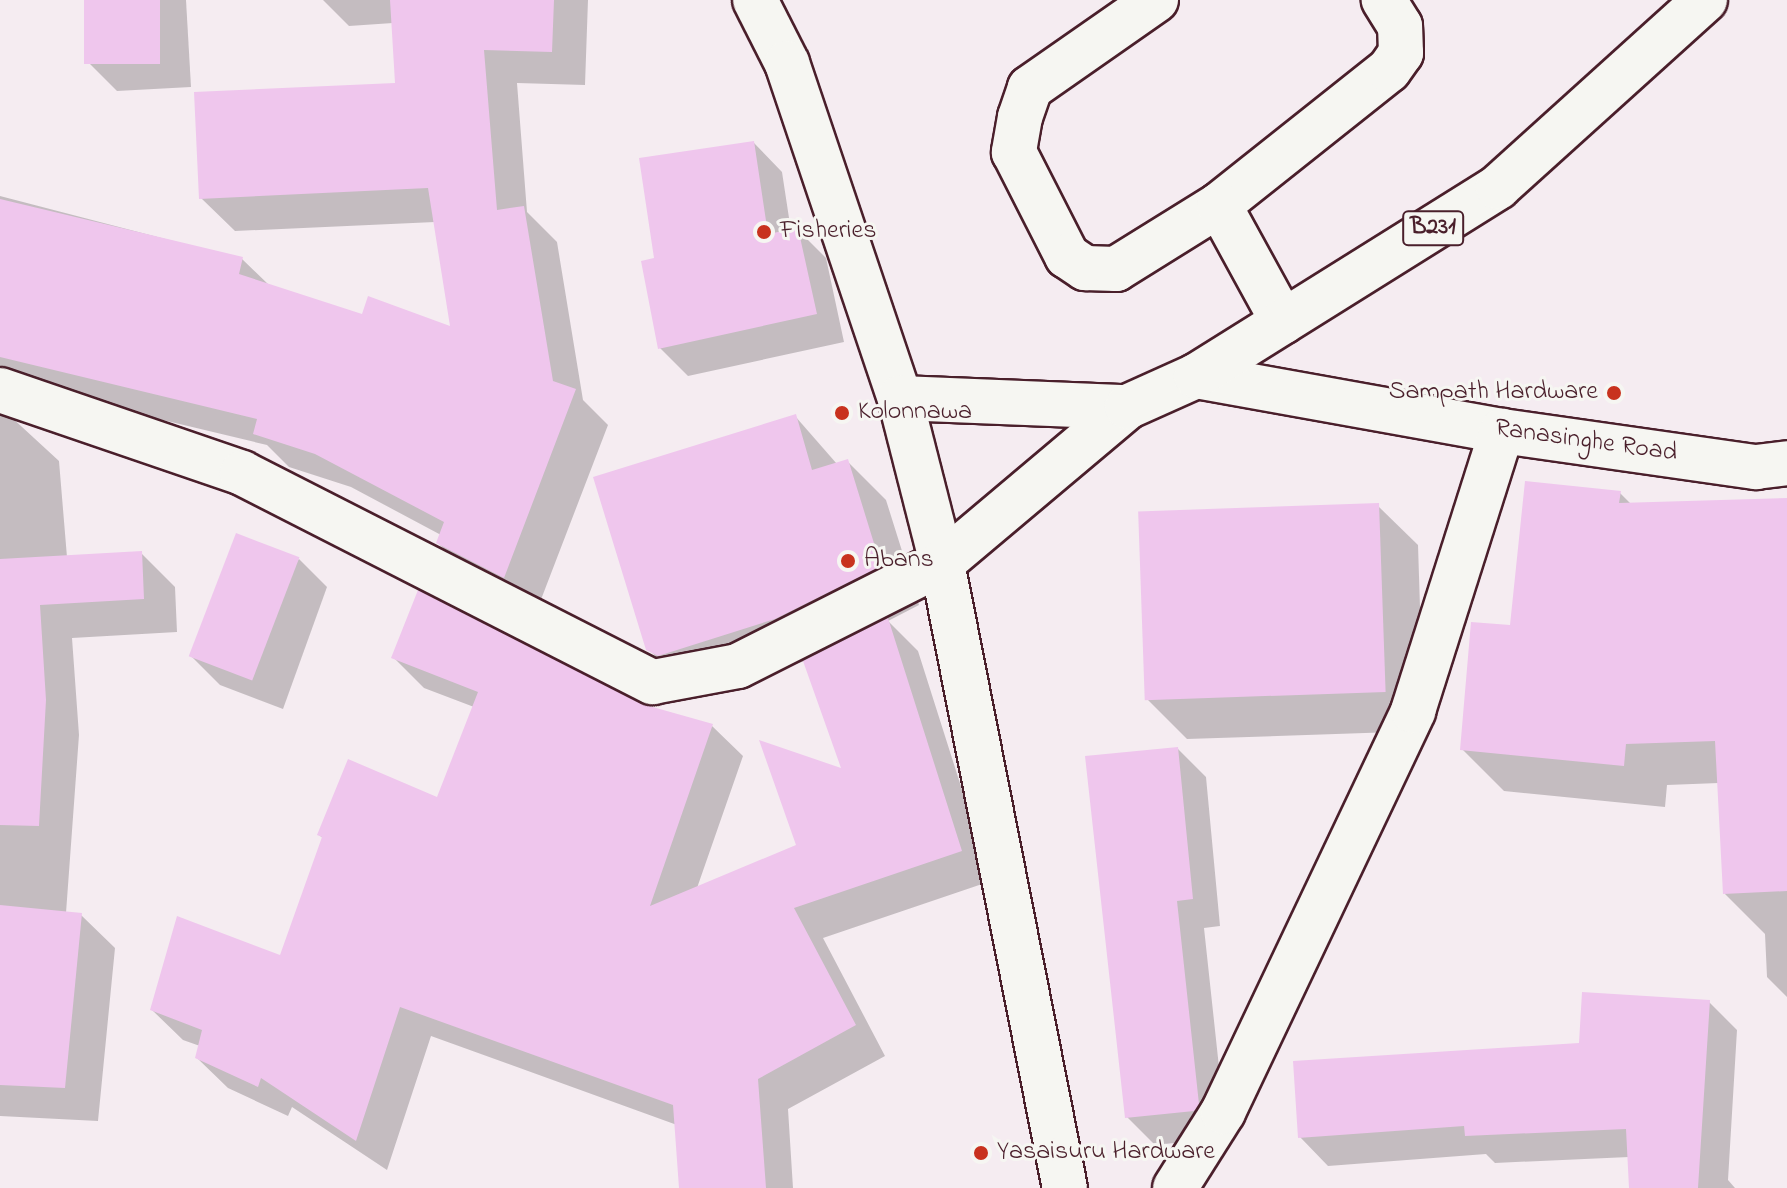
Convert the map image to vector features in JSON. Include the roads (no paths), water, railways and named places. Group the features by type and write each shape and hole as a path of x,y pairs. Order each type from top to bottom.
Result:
{"main road":[{"path":"755,0 787,63 900,398 942,563 1065,1188"},
{"path":"1156,0 1030,88 1014,152 1067,256 1085,268 1116,269 1219,205 1389,70 1401,53 1400,26 1384,0"},
{"name":"B231","path":"942,563 1127,407 1196,376 1498,187 1705,0"},
{"path":"1219,205 1283,322"},
{"name":"Ranasinghe Road","path":"1196,376 1502,431 1756,467 1787,463"},
{"path":"0,390 242,473 653,682 738,666 942,563"},
{"name":"B231","path":"900,398 1127,407"},
{"path":"1175,1188 1223,1112 1413,711 1502,431"}],"place":[{"name":"Fisheries","path":"764,232"},
{"name":"Sampath Hardware","path":"1614,393"},
{"name":"Kolonnawa","path":"842,413"},
{"name":"Abans","path":"848,561"},
{"name":"Yasaisuru Hardware","path":"981,1153"}]}
